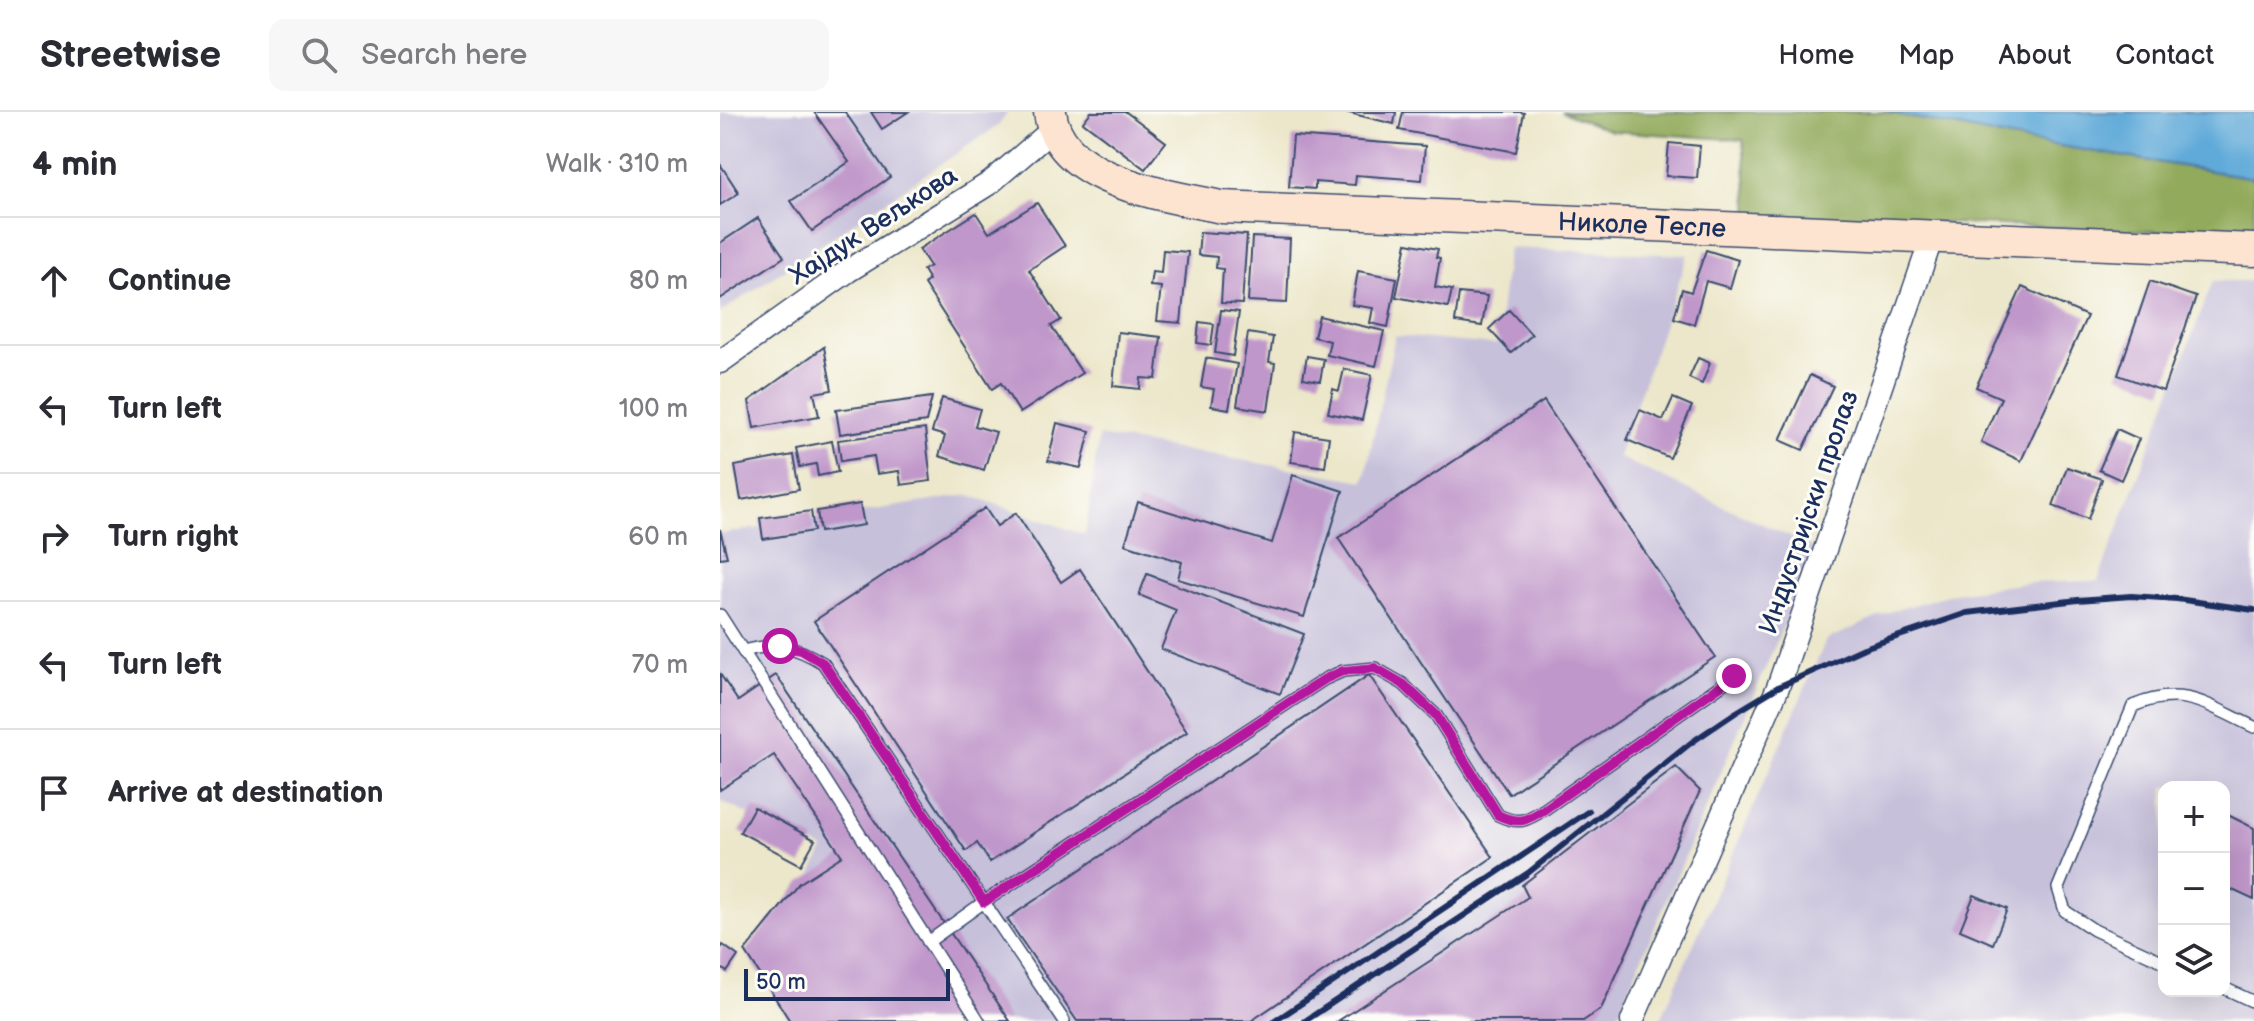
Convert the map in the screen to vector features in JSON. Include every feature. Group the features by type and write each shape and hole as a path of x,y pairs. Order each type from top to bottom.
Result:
{"street":[{"name":"Николе Тесле","path":"1051,121 1080,161 1120,184 1221,207 2254,250"},
{"name":"Хајдук Вељкова","path":"720,362 848,271 990,183 1051,121"},
{"name":"Индустријски пролаз","path":"1632,1021 1778,687 1932,237"}],"lane":[{"path":"720,615 979,1021"},
{"path":"743,651 762,646 780,646 801,650 823,663 1064,1021"},
{"path":"928,942 984,902 1325,679 1343,671 1375,668 1403,684 1436,715 1498,815 1511,821 1521,821 1545,809 1734,676"},
{"path":"2158,959 2094,930 2065,911 2058,888 2133,706 2155,696 2186,696 2254,727"},
{"path":"2230,991 2254,1002"}],"shaded area":[{"path":"720,112 1008,112 999,125 720,313"},
{"path":"1508,248 1688,255 1618,457 1816,549 1615,1021 882,1021 799,902 824,849 720,801 720,534 969,495 1085,535 1099,436 1364,481 1395,336 1496,345"},
{"path":"2213,281 2254,281 2254,1021 1660,1021 1826,640 1889,612 1954,593 2027,583 2098,581"}],"green space":[{"path":"1562,112 1886,112 2011,138 2254,178 2254,235 1749,215 1743,140 1611,131"}],"water":[{"path":"1886,112 2254,112 2254,178 2011,138"}],"building":[{"path":"814,112 845,112 890,177 812,231 791,201 849,162"},
{"path":"871,112 908,112 882,129"},
{"path":"1091,112 1126,112 1166,142 1145,169 1083,122"},
{"path":"1345,112 1396,112 1394,124"},
{"path":"1403,112 1524,113 1516,152 1399,130"},
{"path":"1293,136 1425,146 1422,180 1356,175 1355,185 1315,182 1315,189 1289,187"},
{"path":"1669,143 1700,146 1697,178 1666,176"},
{"path":"720,164 739,193 720,205"},
{"path":"1037,203 1065,246 1029,270 1061,320 1051,326 1082,373 1020,413 1001,383 992,389 924,284 929,280 923,270 930,266 919,249 976,213 989,233"},
{"path":"758,218 784,257 720,299 720,243"},
{"path":"1200,232 1247,235 1242,304 1221,303 1223,269 1216,268 1217,257 1198,255"},
{"path":"1252,237 1290,239 1287,303 1248,301"},
{"path":"1407,243 1438,249 1436,257 1440,258 1435,287 1452,290 1448,307 1396,297"},
{"path":"1163,250 1188,252 1181,323 1157,321 1161,287 1150,286 1152,272 1161,273"},
{"path":"1706,250 1738,260 1730,288 1706,281 1694,324 1674,318 1682,289 1691,292"},
{"path":"1358,271 1397,278 1388,327 1370,323 1373,308 1352,305"},
{"path":"2150,281 2196,297 2163,391 2118,375"},
{"path":"2022,287 2087,316 2021,461 1981,442 2001,398 1976,387"},
{"path":"1459,293 1487,296 1482,326 1455,322"},
{"path":"1221,310 1239,312 1233,356 1215,353"},
{"path":"1509,310 1532,335 1511,353 1489,329"},
{"path":"1319,316 1384,331 1376,366 1327,355 1330,341 1314,337"},
{"path":"1199,322 1214,324 1211,345 1197,343"},
{"path":"1118,332 1161,337 1156,379 1141,378 1140,389 1113,386"},
{"path":"1248,333 1273,337 1269,362 1275,363 1268,411 1237,406"},
{"path":"824,347 832,390 814,393 819,416 754,428 749,401"},
{"path":"1307,356 1324,359 1320,381 1303,378"},
{"path":"1206,358 1237,364 1229,409 1211,406 1214,389 1201,387"},
{"path":"1698,358 1710,363 1702,384 1689,378"},
{"path":"1344,369 1372,375 1362,420 1328,413 1333,389 1339,391"},
{"path":"1810,375 1833,386 1803,450 1780,440"},
{"path":"932,397 926,422 840,434 836,410"},
{"path":"942,398 980,409 975,426 996,432 984,470 939,456 945,436 932,432"},
{"path":"1673,398 1692,406 1670,458 1627,440 1640,410 1663,420"},
{"path":"1544,401 1715,657 1509,794 1338,538"},
{"path":"1057,423 1090,431 1081,468 1048,461"},
{"path":"925,429 931,481 901,485 899,471 877,474 874,456 841,461 838,440"},
{"path":"2117,429 2139,439 2121,480 2099,470"},
{"path":"1295,432 1329,437 1325,467 1291,462"},
{"path":"832,441 838,472 818,476 816,464 800,467 796,448"},
{"path":"793,455 799,489 741,500 735,466"},
{"path":"2067,467 2102,479 2088,519 2053,506"},
{"path":"1293,475 1343,491 1304,617 1178,579 1182,562 1125,544 1138,502 1272,543"},
{"path":"860,504 864,525 820,532 817,511"},
{"path":"985,508 997,526 1016,513 1061,582 1080,569 1187,732 990,862 977,843 966,851 814,621"},
{"path":"811,511 814,531 763,539 760,518"},
{"path":"720,529 727,557 720,558"},
{"path":"1147,574 1304,634 1280,694 1161,649 1176,610 1139,595"},
{"path":"720,674 738,701 776,675 1010,1021 790,1021 745,951 800,883 842,856 774,755 720,790"},
{"path":"1369,675 1493,857 1251,1021 1077,1021 1007,919"},
{"path":"1676,767 1700,791 1601,1009 1583,1021 1338,1021 1528,897 1522,885"},
{"path":"754,807 815,840 801,865 740,832"},
{"path":"2230,816 2254,828 2254,900 2230,889"},
{"path":"1974,895 2007,909 1993,944 1960,930"},
{"path":"723,945 738,956 727,972 720,967"}],"railway":[{"path":"1305,1021 1528,873 1692,742 1735,713 1778,687 1864,648 1967,613 2078,600 2131,596 2254,610"},
{"path":"1275,1021 1589,811"}],"route":[{"path":"780,646 801,650 823,663 984,902 1325,679 1343,671 1375,668 1403,684 1436,715 1498,815 1511,821 1521,821 1545,809 1734,676"}]}
